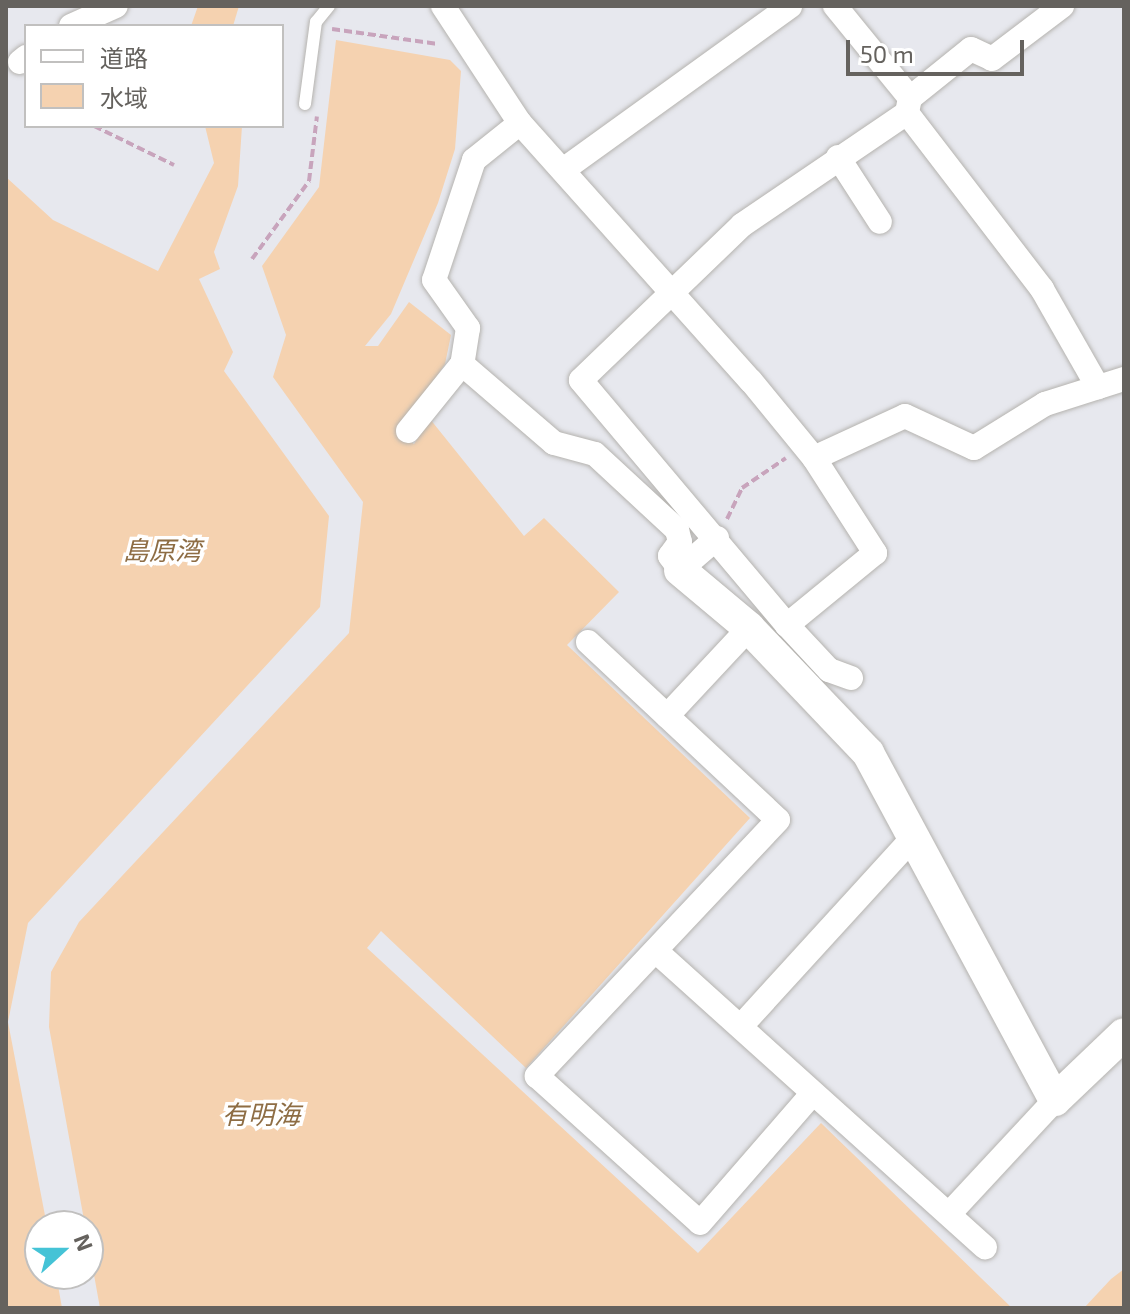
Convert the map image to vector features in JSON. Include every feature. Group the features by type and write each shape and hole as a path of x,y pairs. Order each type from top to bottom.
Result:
{"street":[{"path":"76,24 116,6"},
{"path":"443,6 520,123 671,291 809,452 875,553 787,625"},
{"path":"835,6 1042,289 1098,387"},
{"path":"851,678 829,670 787,625 717,538 581,380 742,225 908,106 971,49 992,59 1062,6"},
{"path":"563,170 778,9"},
{"path":"408,431 462,364 468,328 434,280 474,160 520,123"},
{"path":"838,157 880,222"},
{"path":"462,364 554,443 595,454 677,530 680,542 670,559 749,628 868,753 1055,1100"},
{"path":"809,452 905,416 974,448 1045,404 1124,379"},
{"path":"680,570 717,538"},
{"path":"667,716 749,628"},
{"path":"588,642 778,820 658,953 537,1076 700,1223 813,1093"},
{"path":"742,1025 913,838"},
{"path":"658,953 742,1025 985,1247"},
{"path":"950,1213 1055,1100 1124,1034"}],"lane":[{"path":"312,104 316,22 329,6"}],"path":[{"path":"326,43 328,28 472,49"},
{"path":"252,259 309,181 312,104"},
{"path":"98,128 174,165"},
{"path":"717,538 742,488 809,452"}],"water":[{"path":"198,6 239,6 234,24 192,24"},
{"name":"有明海","path":"336,40 450,60 461,71 455,149 438,203 391,314 365,346 378,346 409,302 451,335 445,364 398,433 414,444 430,419 524,536 544,518 619,592 567,645 750,818 526,1068 381,931 367,948 698,1253 821,1123 1012,1308 100,1308 97,1290 104,1290 104,1210 82,1210 49,1027 51,972 79,922 349,633 363,502 273,377 286,335 262,266 319,187"},
{"name":"島原湾","path":"205,128 242,128 238,186 214,252 220,269 199,279 233,352 224,371 329,516 320,607 28,923 8,1022 44,1210 24,1210 24,1290 59,1290 62,1308 6,1308 6,177 53,220 158,271 214,163"},
{"path":"1124,1269 1124,1308 1084,1308 1111,1279"}]}
